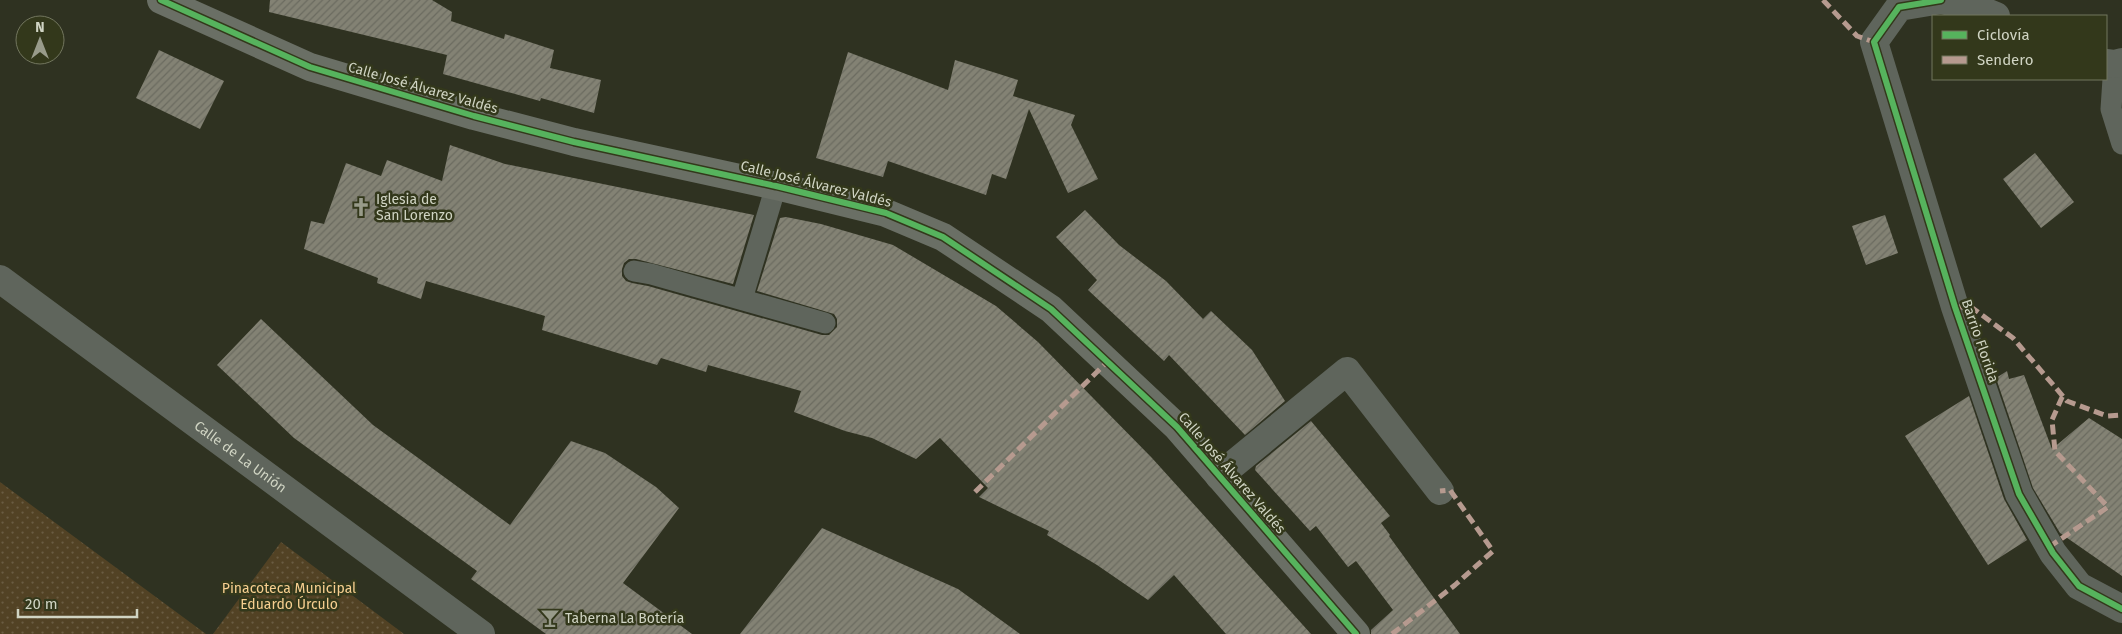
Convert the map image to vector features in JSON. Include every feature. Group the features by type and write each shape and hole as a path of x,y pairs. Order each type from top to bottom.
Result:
{"street":[{"name":"Calle José Álvarez Valdés","path":"161,0 310,67 474,116 574,142 776,186 886,213 943,238 1051,309 1177,427 1356,634"},
{"path":"1941,0 1979,9 1994,15"},
{"name":"Barrio Florida","path":"1941,0 1899,6 1874,42 1955,307 2019,494 2053,553 2079,586 2122,610"},
{"name":"Calle de La Unión","path":"0,279 481,634"},
{"path":"1219,476 1346,371 1440,491"}],"lane":[{"path":"2114,63 2111,110 2122,144"},
{"name":"Calle José Álvarez Valdés","path":"742,299 776,186"},
{"path":"634,271 651,274 825,323"}],"green space":[{"name":"Pinacoteca Municipal Eduardo Úrculo","path":"0,482 206,634 0,634"},
{"name":"Pinacoteca Municipal Eduardo Úrculo","path":"281,542 404,634 213,634"}],"building":[{"path":"270,0 432,0 452,12 451,21 504,39 505,34 554,50 550,68 601,80 594,113 541,98 540,101 443,74 447,55 269,12"},
{"path":"159,50 224,81 200,129 136,98"},
{"path":"848,52 948,90 955,60 1018,80 1013,96 1075,115 1071,125 1098,179 1068,193 1029,109 1006,179 992,174 986,195 888,161 883,177 816,158"},
{"path":"450,145 505,164 754,215 733,284 636,259 629,259 624,263 622,276 626,281 632,283 822,335 829,335 837,327 837,319 834,314 757,291 780,218 786,217 821,224 893,245 996,306 1038,342 1152,458 1311,634 1226,634 1174,575 1148,600 1097,565 1047,535 1049,531 979,497 988,488 940,438 916,459 872,438 845,431 794,412 801,391 708,365 706,372 661,358 657,365 542,330 545,316 426,281 421,299 377,283 378,278 304,249 311,221 324,224 346,163 381,176 387,160 442,181"},
{"path":"2035,153 2074,202 2041,228 2003,179"},
{"path":"1085,210 1119,245 1166,281 1203,319 1211,311 1252,350 1285,401 1245,435 1169,355 1164,361 1088,290 1097,280 1056,237"},
{"path":"1885,215 1898,253 1866,265 1852,226"},
{"path":"261,319 373,425 510,525 571,441 605,453 656,487 679,508 623,583 692,634 546,634 471,579 477,571 294,438 217,365"},
{"path":"2007,371 2009,379 2024,375 2052,449 2089,418 2122,439 2122,576 2060,533 2033,488 1996,378"},
{"path":"1969,396 2004,499 2027,540 1988,565 1905,436"},
{"path":"1311,421 1390,516 1381,523 1460,634 1371,634 1371,630 1393,610 1356,561 1348,567 1316,526 1310,531 1255,470 1256,466"},
{"path":"822,528 958,589 1020,634 740,634"}],"marked path":[{"path":"1823,0 1857,36 1874,42"},
{"path":"1955,307 1971,307 2013,338 2067,401 2107,416 2122,415"},
{"path":"975,492 1107,362"},
{"path":"2049,547 2108,507 2055,451 2052,420 2063,395"},
{"path":"1392,634 1455,585 1493,551 1450,490 1440,491"}],"cycle path":[{"path":"161,0 310,67 474,116 574,142 776,186 886,213 943,237 1051,309 1177,427 1356,634"},
{"path":"1941,0 1899,7 1874,42 1955,307 2019,494 2053,553 2079,586 2122,609"}],"place":[{"name":"Iglesia de San Lorenzo","path":"361,207"},
{"name":"Taberna La Botería","path":"550,618"}]}
